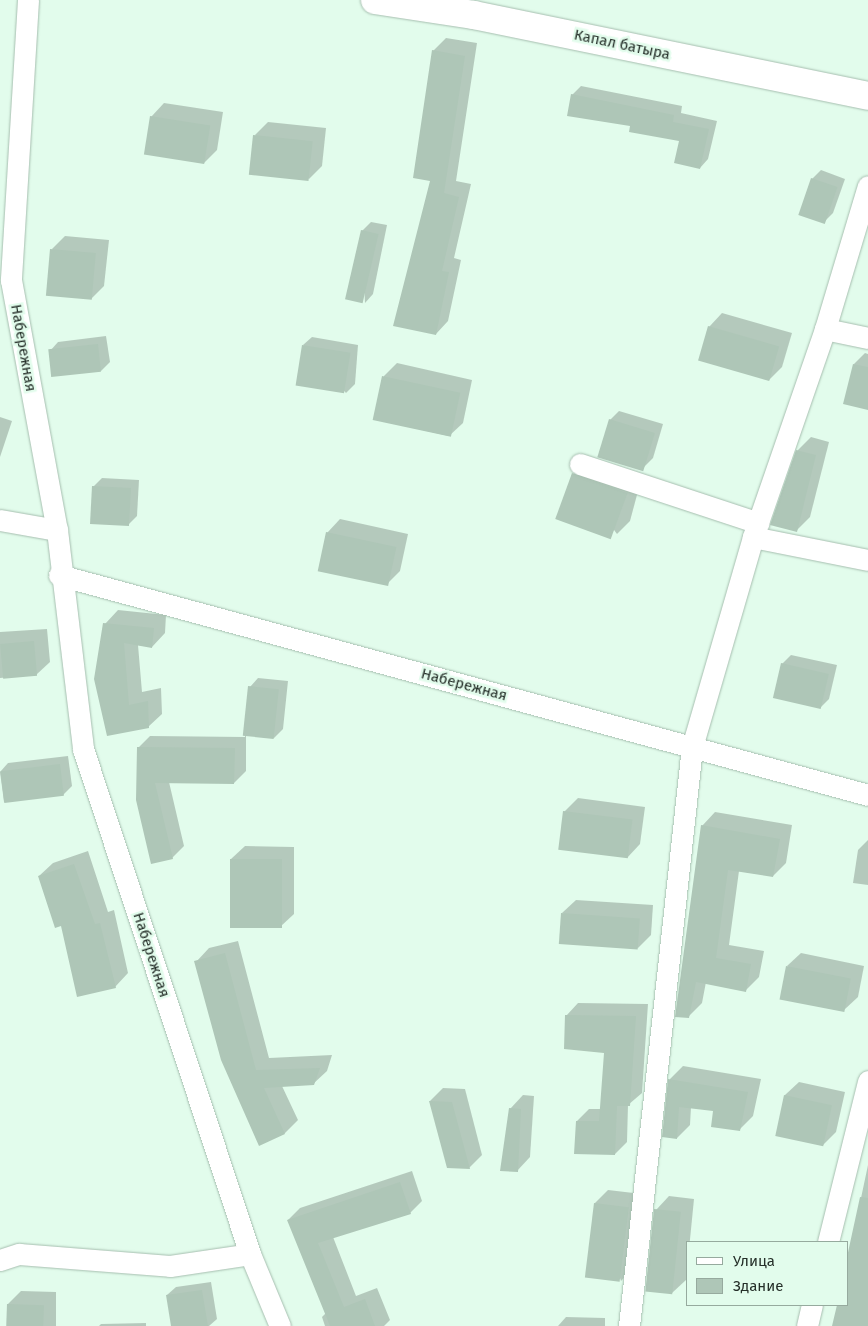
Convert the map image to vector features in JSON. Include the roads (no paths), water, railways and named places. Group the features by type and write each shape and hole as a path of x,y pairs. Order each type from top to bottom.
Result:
{"main road":[{"name":"Капал батыра","path":"374,0 474,15 868,96"}],"street":[{"name":"Набережная","path":"28,0 11,280 57,530 59,575 83,749 250,1254 280,1326"},
{"path":"629,1326 692,747 755,530 825,328 868,186"},
{"path":"825,328 868,338"},
{"path":"580,464 755,530 868,560"},
{"path":"0,520 57,530"},
{"name":"Набережная","path":"59,575 868,795"},
{"path":"828,1241 868,1081"},
{"path":"0,1260 19,1254 170,1266 250,1254"},
{"path":"807,1326 812,1306"}]}
